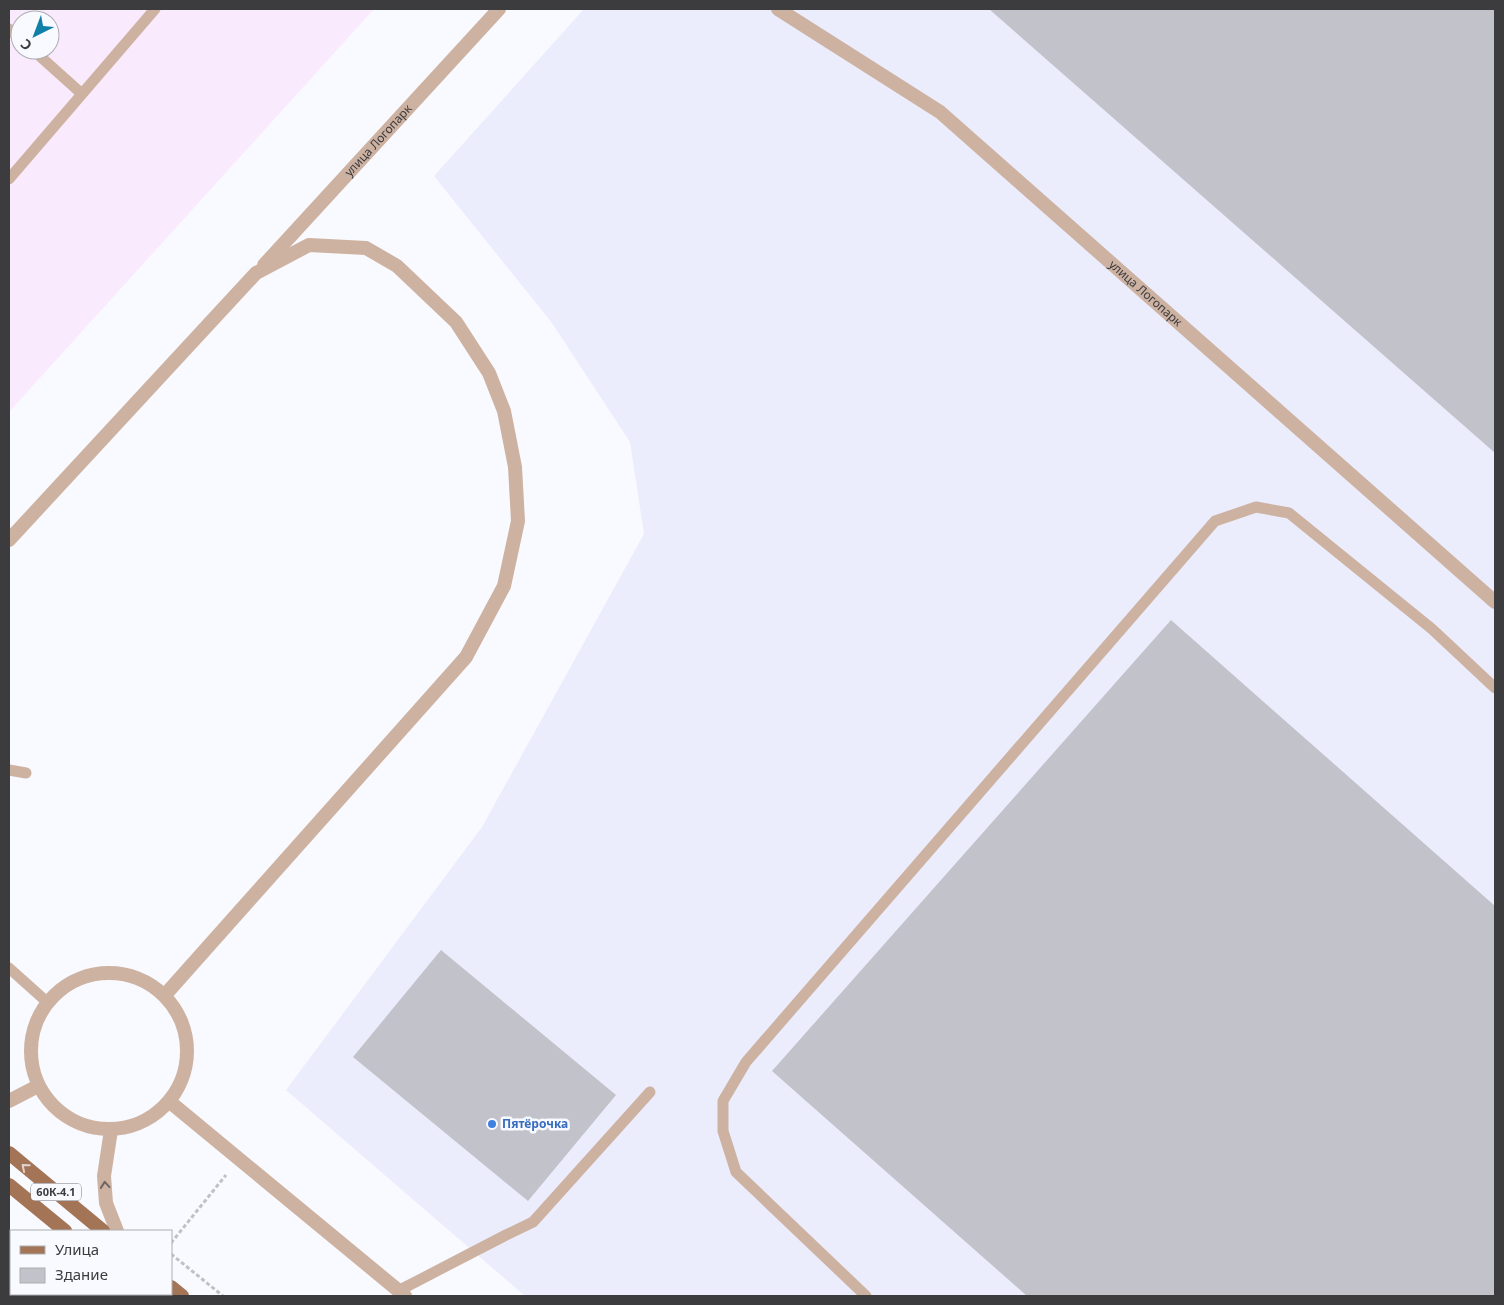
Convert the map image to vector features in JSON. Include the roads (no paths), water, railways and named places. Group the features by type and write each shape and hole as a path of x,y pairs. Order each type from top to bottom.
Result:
{"main road":[{"name":"60К-4.1","path":"9,1153 103,1230"},
{"name":"60К-4.1","path":"9,1185 64,1230"},
{"path":"172,1288 182,1296"}],"street":[{"name":"улица Логопарк","path":"9,540 499,9"},
{"name":"улица Логопарк","path":"778,9 940,112 1495,602"},
{"path":"165,995 466,657 504,586 518,521 515,467 506,421 489,373 456,322 397,266 366,248 309,245 256,273"},
{"path":"105,972 127,974 147,982 165,995 179,1014 187,1036 188,1060 182,1082 170,1102 153,1116 133,1126 111,1130 89,1127 68,1118 51,1104 38,1086 32,1065 31,1043 36,1021 48,1002 64,986 83,976 105,972"},
{"path":"9,1100 38,1086"},
{"path":"170,1102 402,1294"},
{"path":"111,1130 104,1176 106,1204 117,1230"}],"lane":[{"path":"9,179 154,9"},
{"path":"44,60 82,94"},
{"path":"866,1296 736,1172 723,1131 723,1101 746,1062 1215,521 1256,507 1290,513 1432,629 1495,688"},
{"path":"9,770 26,773"},
{"path":"9,968 48,1002"},
{"path":"402,1294 506,1235 533,1222 650,1092"}],"place":[{"name":"Пятёрочка","path":"492,1124"}]}
